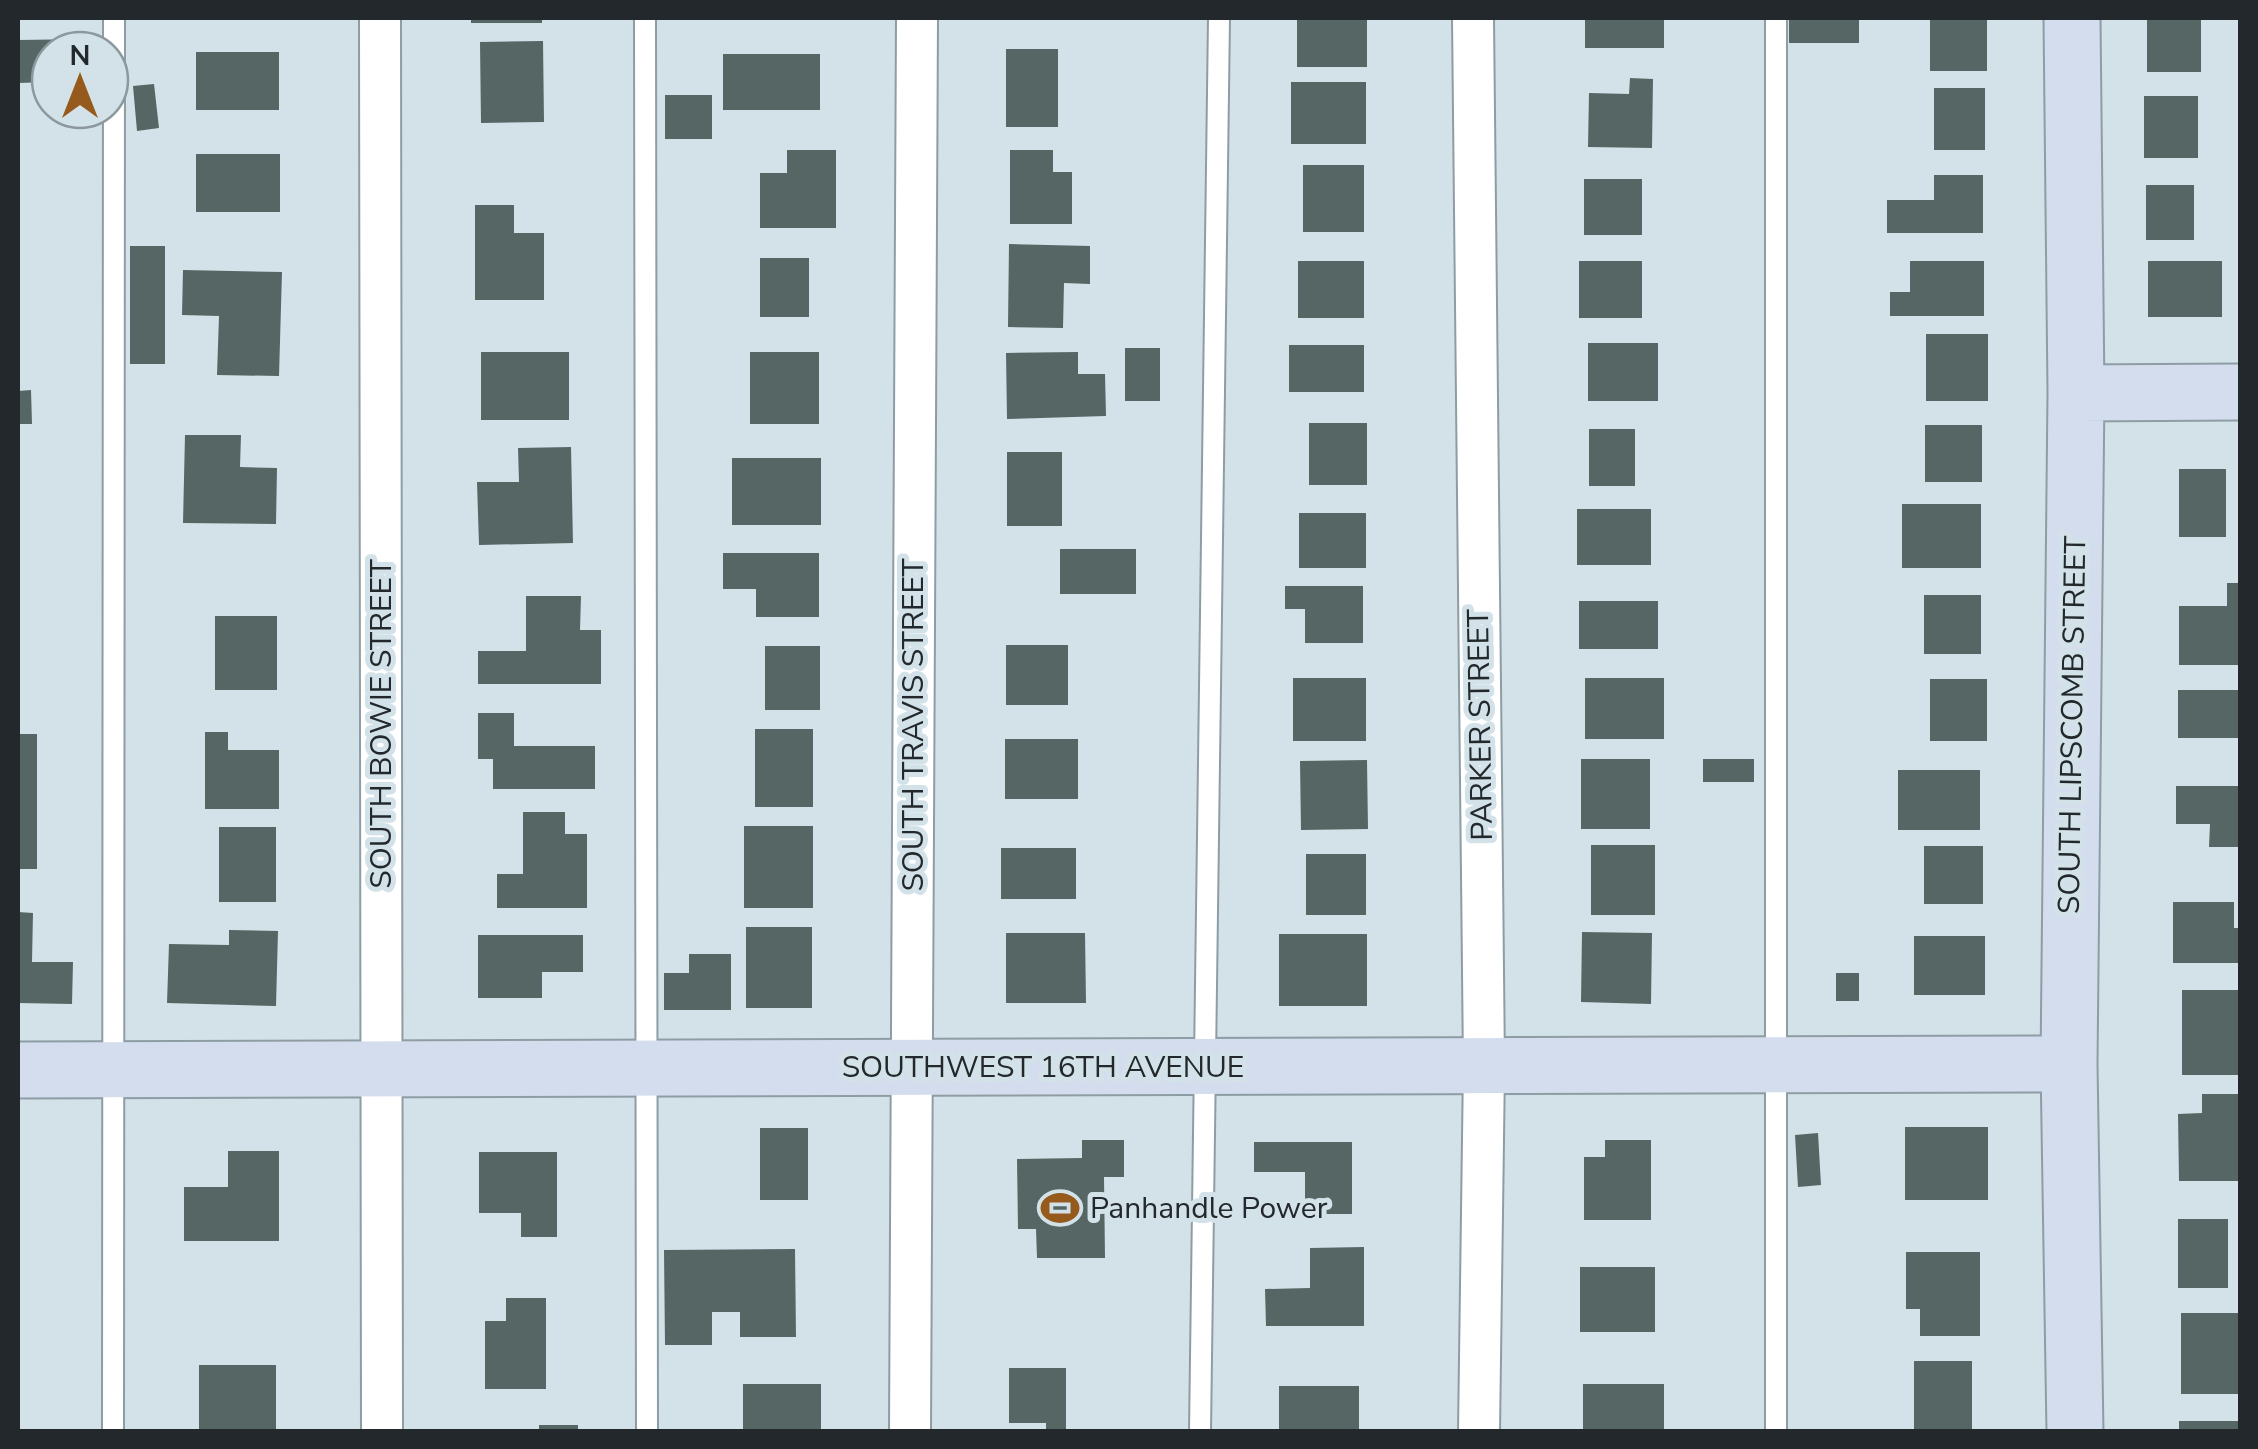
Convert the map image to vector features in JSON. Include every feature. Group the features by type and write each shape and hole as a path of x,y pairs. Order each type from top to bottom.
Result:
{"street":[{"name":"SOUTH BOWIE STREET","path":"380,18 382,1432"},
{"name":"SOUTH TRAVIS STREET","path":"910,1432 916,18"},
{"name":"PARKER STREET","path":"1473,18 1484,1066 1478,1432"},
{"name":"SOUTH LIPSCOMB STREET","path":"2072,18 2076,393 2069,1064 2076,1432"},
{"path":"2076,393 2240,392"},
{"name":"SOUTHWEST 16TH AVENUE","path":"18,1070 2069,1064"}],"lane":[{"path":"113,1432 114,18"},
{"path":"645,18 647,1432"},
{"path":"1200,1432 1219,18"},
{"path":"1776,18 1776,1432"}],"building":[{"path":"471,18 542,18 542,23 471,23"},
{"path":"1297,18 1367,18 1367,67 1297,67"},
{"path":"1585,18 1664,18 1664,48 1585,48"},
{"path":"1789,18 1859,18 1859,43 1789,43"},
{"path":"1930,18 1987,18 1987,71 1930,71"},
{"path":"2147,18 2201,18 2201,72 2147,72"},
{"path":"18,40 30,40 30,83 18,83"},
{"path":"543,41 544,122 481,123 480,42"},
{"path":"1006,49 1058,49 1058,127 1006,127"},
{"path":"196,52 279,52 279,110 196,110"},
{"path":"723,54 820,54 820,110 723,110"},
{"path":"1630,78 1653,79 1652,148 1588,147 1589,93 1629,94"},
{"path":"1291,82 1366,82 1366,144 1291,144"},
{"path":"154,84 159,128 137,131 133,86"},
{"path":"1934,88 1985,88 1985,150 1934,150"},
{"path":"665,95 712,95 712,139 665,139"},
{"path":"2144,96 2198,96 2198,158 2144,158"},
{"path":"787,150 836,150 836,228 760,228 760,173 787,173"},
{"path":"1010,150 1053,150 1053,172 1072,172 1072,224 1010,224"},
{"path":"196,154 280,154 280,212 196,212"},
{"path":"1303,165 1364,165 1364,232 1303,232"},
{"path":"1934,175 1983,175 1983,233 1887,233 1887,200 1934,200"},
{"path":"1584,179 1642,179 1642,235 1584,235"},
{"path":"2146,185 2194,185 2194,240 2146,240"},
{"path":"475,205 514,205 514,233 544,233 544,300 475,300"},
{"path":"1009,244 1090,246 1090,284 1064,283 1063,328 1008,327"},
{"path":"130,246 165,246 165,364 130,364"},
{"path":"760,258 809,258 809,317 760,317"},
{"path":"1298,261 1364,261 1364,318 1298,318"},
{"path":"1579,261 1642,261 1642,318 1579,318"},
{"path":"1910,261 1984,261 1984,316 1890,316 1890,292 1910,292"},
{"path":"2148,261 2222,261 2222,317 2148,317"},
{"path":"183,270 282,272 279,376 217,375 219,316 182,315"},
{"path":"1926,334 1988,334 1988,401 1926,401"},
{"path":"1588,343 1658,343 1658,401 1588,401"},
{"path":"1289,345 1364,345 1364,392 1289,392"},
{"path":"1125,348 1160,348 1160,401 1125,401"},
{"path":"481,352 569,352 569,420 481,420"},
{"path":"750,352 819,352 819,424 750,424"},
{"path":"1078,352 1078,374 1105,374 1106,416 1007,419 1006,353"},
{"path":"31,390 32,424 18,424 18,391"},
{"path":"1309,423 1367,423 1367,485 1309,485"},
{"path":"1925,425 1982,425 1982,482 1925,482"},
{"path":"1589,429 1635,429 1635,486 1589,486"},
{"path":"185,435 241,435 240,467 277,468 276,524 183,523"},
{"path":"571,447 573,543 479,545 477,482 519,482 518,448"},
{"path":"1007,452 1062,452 1062,526 1007,526"},
{"path":"732,458 821,458 821,525 732,525"},
{"path":"2179,469 2226,469 2226,537 2179,537"},
{"path":"1902,504 1981,504 1981,568 1902,568"},
{"path":"1577,509 1651,509 1651,565 1577,565"},
{"path":"1299,513 1366,513 1366,568 1299,568"},
{"path":"1060,549 1136,549 1136,594 1060,594"},
{"path":"723,553 819,553 819,617 756,617 756,589 723,589"},
{"path":"2227,583 2240,583 2240,665 2179,665 2179,606 2227,606"},
{"path":"1285,586 1363,586 1363,643 1305,643 1305,609 1285,609"},
{"path":"1924,595 1981,595 1981,654 1924,654"},
{"path":"526,596 581,596 580,630 601,630 601,684 478,684 478,651 526,651"},
{"path":"1579,601 1658,601 1658,649 1579,649"},
{"path":"215,616 277,616 277,690 215,690"},
{"path":"1006,645 1068,645 1068,705 1006,705"},
{"path":"765,646 820,646 820,710 765,710"},
{"path":"1293,678 1366,678 1366,741 1293,741"},
{"path":"1585,678 1664,678 1664,739 1585,739"},
{"path":"1930,679 1987,679 1987,741 1930,741"},
{"path":"2178,690 2240,690 2240,738 2178,738"},
{"path":"478,713 514,713 514,746 595,746 595,789 493,789 493,759 478,759"},
{"path":"755,729 813,729 813,807 755,807"},
{"path":"205,732 228,732 228,750 279,750 279,809 205,809"},
{"path":"18,734 37,734 37,869 18,869"},
{"path":"1005,739 1078,739 1078,799 1005,799"},
{"path":"1581,759 1650,759 1650,829 1581,829"},
{"path":"1703,759 1754,759 1754,782 1703,782"},
{"path":"1367,760 1368,829 1301,830 1300,761"},
{"path":"1898,770 1980,770 1980,830 1898,830"},
{"path":"2176,786 2240,786 2240,847 2209,847 2210,824 2176,824"},
{"path":"523,812 565,812 565,834 587,834 587,908 497,908 497,874 523,874"},
{"path":"744,826 813,826 813,908 744,908"},
{"path":"219,827 276,827 276,902 219,902"},
{"path":"1591,845 1655,845 1655,915 1591,915"},
{"path":"1924,846 1983,846 1983,904 1924,904"},
{"path":"1001,848 1076,848 1076,899 1001,899"},
{"path":"1306,854 1366,854 1366,915 1306,915"},
{"path":"2173,902 2234,902 2234,928 2240,928 2240,963 2173,963"},
{"path":"18,912 33,913 32,962 73,962 72,1004 18,1003"},
{"path":"746,927 812,927 812,1008 746,1008"},
{"path":"229,930 278,931 276,1006 167,1003 169,944 229,945"},
{"path":"1582,932 1652,933 1651,1004 1581,1002"},
{"path":"1006,933 1085,933 1086,1003 1006,1003"},
{"path":"1279,934 1367,934 1367,1006 1279,1006"},
{"path":"478,935 583,935 583,972 542,972 542,998 478,998"},
{"path":"1914,936 1985,936 1985,995 1914,995"},
{"path":"689,954 731,954 731,1010 664,1010 664,973 689,973"},
{"path":"1836,973 1859,973 1859,1001 1836,1001"},
{"path":"2182,990 2239,990 2239,1075 2182,1075"},
{"path":"2202,1094 2240,1094 2240,1181 2179,1181 2178,1114 2202,1113"},
{"path":"1905,1127 1988,1127 1988,1200 1905,1200"},
{"path":"760,1128 808,1128 808,1200 760,1200"},
{"path":"1818,1133 1821,1185 1798,1187 1795,1135"},
{"path":"1082,1140 1124,1140 1124,1177 1104,1177 1105,1258 1037,1258 1036,1229 1018,1229 1017,1159 1082,1158"},
{"path":"1605,1140 1651,1140 1651,1220 1584,1220 1584,1157 1605,1157"},
{"path":"1254,1142 1352,1142 1352,1214 1305,1214 1305,1172 1254,1172"},
{"path":"228,1151 279,1151 279,1241 184,1241 184,1187 228,1187"},
{"path":"479,1152 557,1152 557,1237 521,1237 521,1213 479,1213"},
{"path":"2178,1219 2228,1219 2228,1288 2178,1288"},
{"path":"1364,1247 1364,1326 1266,1326 1265,1289 1310,1288 1310,1248"},
{"path":"795,1249 796,1337 740,1337 740,1312 712,1312 712,1345 665,1345 664,1250"},
{"path":"1906,1252 1980,1252 1980,1336 1920,1336 1920,1309 1906,1309"},
{"path":"1580,1267 1655,1267 1655,1332 1580,1332"},
{"path":"506,1298 546,1298 546,1389 485,1389 485,1321 506,1321"},
{"path":"2181,1313 2238,1313 2238,1394 2181,1394"},
{"path":"1914,1361 1972,1361 1972,1431 1914,1431"},
{"path":"199,1365 276,1365 276,1432 199,1432"},
{"path":"1009,1368 1066,1368 1066,1432 1046,1432 1046,1423 1009,1423"},
{"path":"743,1384 821,1384 821,1432 743,1432"},
{"path":"1583,1384 1664,1384 1664,1432 1583,1432"},
{"path":"1279,1386 1359,1386 1359,1432 1279,1432"},
{"path":"2179,1421 2240,1421 2240,1432 2179,1432"},
{"path":"539,1425 578,1425 578,1432 539,1432"}],"place":[{"name":"Panhandle Power","path":"1060,1208"}]}
